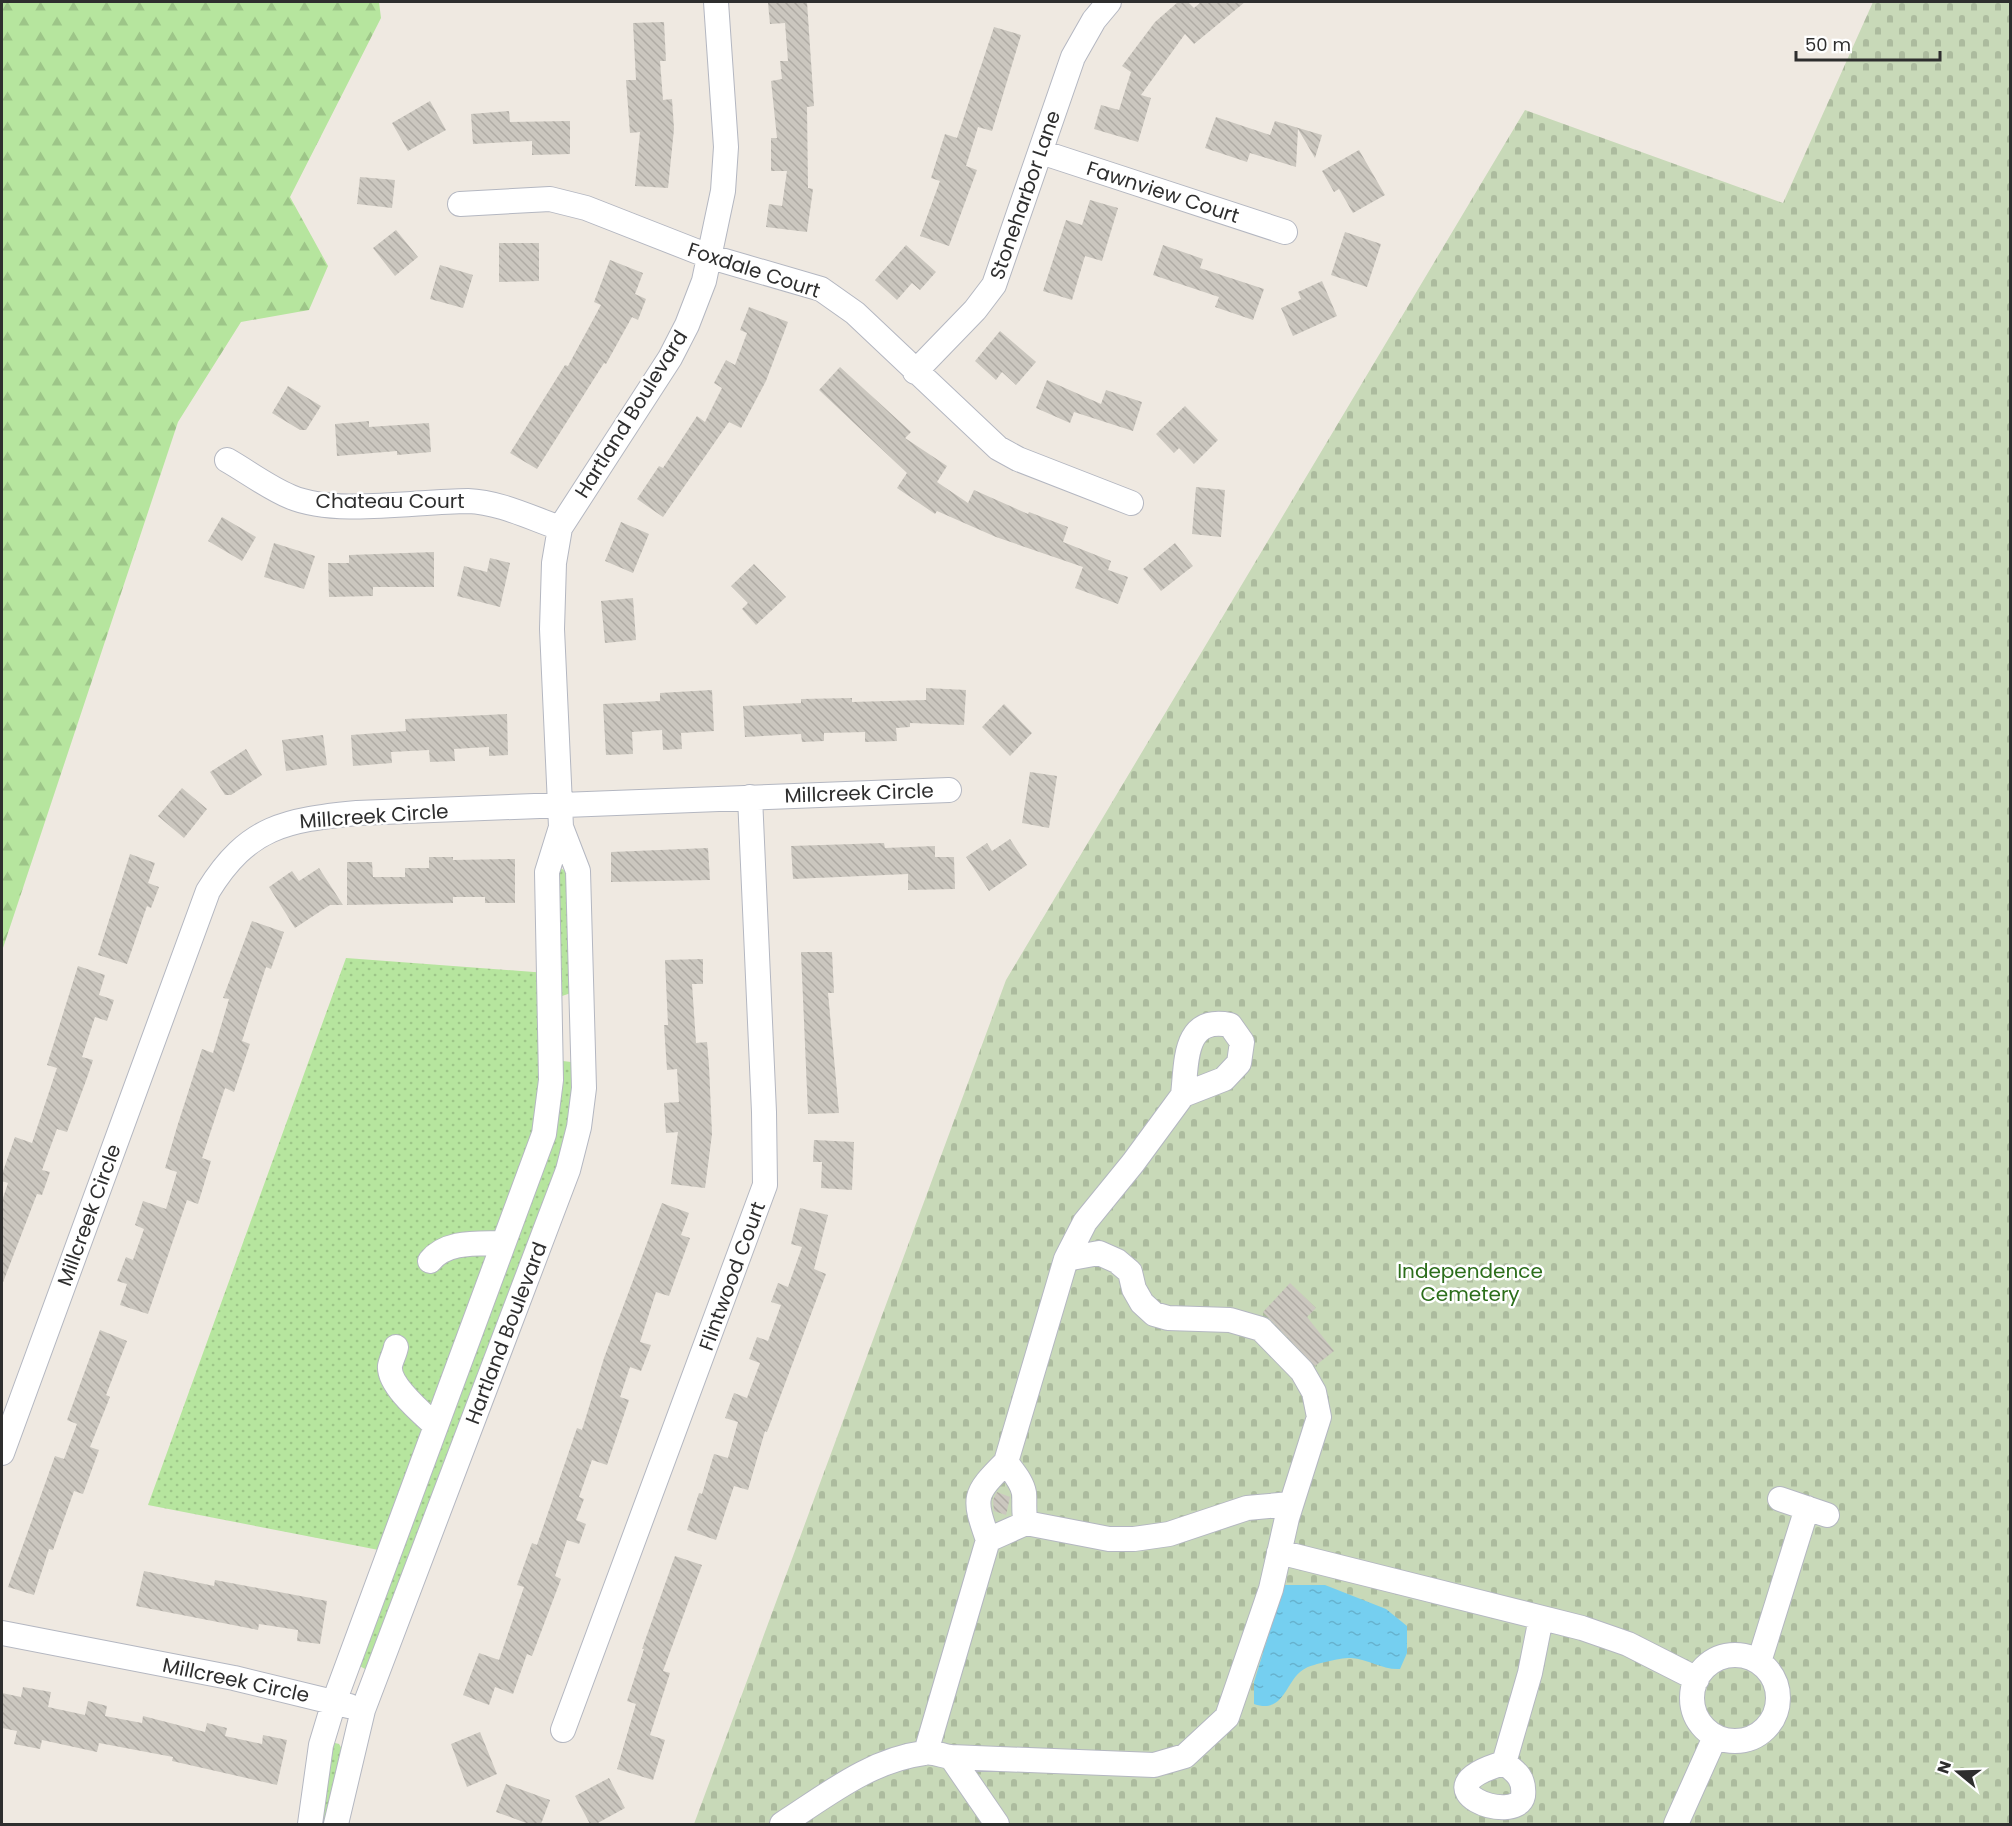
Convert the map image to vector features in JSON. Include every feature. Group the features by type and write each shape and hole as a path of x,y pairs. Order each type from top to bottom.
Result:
{"street":[{"name":"Hartland Boulevard","path":"310,1824 321,1745 334,1702 544,1134 550,1091 547,872 560,817 552,629 554,563 560,528 670,358 687,326 711,257 723,191 726,147 716,2"},
{"name":"Stoneharbor Lane","path":"915,372 975,310 994,285 1073,57 1094,20 1109,2"},
{"name":"Fawnview Court","path":"1041,152 1284,232"},
{"name":"Foxdale Court","path":"460,204 550,200 586,208 711,257 821,289 855,313 998,448 1018,459 1131,502"},
{"name":"Chateau Court","path":"227,460 291,497 314,503 337,506 471,501 497,506 560,528"},
{"name":"Millcreek Circle","path":"2,1453 208,891 222,868 241,848 273,828 302,818 357,813 560,817 750,797 950,790"},
{"name":"Flintwood Court","path":"563,1730 765,1185 764,1112 750,797"},
{"name":"Hartland Boulevard","path":"336,1824 363,1710 568,1170 579,1127 584,1088 578,871 560,817"},
{"path":"926,1752 988,1540 978,1511 978,1498 982,1486 1006,1462 1066,1258 1085,1222 1134,1163 1183,1095"},
{"path":"430,1261 440,1251 462,1245 503,1244"},
{"path":"782,1824 848,1780 884,1763 926,1752 951,1757 1154,1765 1185,1756 1227,1717 1270,1589 1291,1504 1319,1417 1314,1392 1289,1355 1261,1329 1230,1320 1168,1318 1154,1314 1142,1303 1134,1289 1130,1272 1117,1261 1099,1253 1066,1258"},
{"path":"396,1347 390,1366 396,1384 436,1426"},
{"path":"1006,1462 1020,1482 1024,1494 1022,1508 1026,1522"},
{"path":"1759,1662 1817,1512 1780,1499"},
{"path":"988,1540 1026,1522 1109,1539 1134,1539 1169,1534 1246,1508 1291,1504"},
{"path":"1279,1552 1541,1618 1628,1644 1697,1679"},
{"path":"1504,1763 1530,1673 1541,1618"},
{"name":"Millcreek Circle","path":"2,1633 234,1678 363,1710"},
{"path":"1736,1655 1759,1662 1775,1683 1778,1694 1773,1718 1757,1736 1743,1741 1730,1741 1715,1737 1702,1727 1695,1714 1692,1701 1693,1686 1697,1679 1703,1669 1714,1660 1736,1655"},
{"path":"1676,1824 1715,1737"},
{"path":"951,1757 996,1824"}],"green space":[{"path":"2,2 379,2 381,18 290,197 328,266 309,310 241,322 178,422 2,951"},
{"name":"Independence Cemetery","path":"1873,2 2010,2 2010,1824 694,1824 1006,980 1525,110 1783,203"},
{"path":"561,868 566,872 571,993 562,996 560,995 554,871"},
{"path":"346,958 547,973 551,1080 389,1552 148,1505"},
{"path":"563,1061 571,1062 574,1068 567,1130 556,1170 368,1668 365,1669 358,1665"},
{"path":"331,1742 339,1744 342,1749 329,1824 315,1824"}],"water":[{"path":"1284,1585 1325,1585 1386,1609 1407,1626 1407,1653 1400,1669 1387,1668 1351,1658 1328,1661 1310,1666 1299,1673 1279,1700 1273,1704 1265,1706 1254,1704 1254,1682"}],"building":[{"path":"807,2 814,106 807,107 808,188 813,189 807,232 766,227 769,204 782,206 787,171 771,171 771,138 777,138 771,81 782,79 780,61 788,61 785,23 770,24 768,3"},
{"path":"1178,2 1188,2 1194,8 1201,2 1245,2 1194,44 1185,34 1141,95 1151,98 1138,142 1094,129 1101,105 1119,110 1131,72 1122,66 1155,22"},
{"path":"664,22 666,61 660,61 663,100 672,99 674,129 668,188 635,186 640,132 630,133 626,80 636,80 633,23"},
{"path":"994,27 1021,35 992,131 978,127 966,166 977,170 949,246 920,236 940,181 931,178 945,134 957,138"},
{"path":"430,101 446,130 408,151 392,123"},
{"path":"509,111 510,122 570,121 570,154 532,155 532,141 473,144 471,114"},
{"path":"1216,117 1270,135 1275,121 1322,135 1315,158 1298,129 1296,167 1250,153 1247,162 1205,148"},
{"path":"1359,150 1385,195 1353,213 1339,189 1334,192 1322,171"},
{"path":"360,177 395,180 392,208 357,204"},
{"path":"1090,200 1118,208 1102,261 1085,256 1072,300 1043,291 1066,220 1082,225"},
{"path":"396,230 418,257 395,276 373,248"},
{"path":"1345,232 1381,244 1367,287 1331,275"},
{"path":"499,243 539,243 539,281 499,282"},
{"path":"906,245 936,272 920,290 912,283 897,300 875,280"},
{"path":"1163,245 1203,259 1200,268 1264,289 1253,320 1215,307 1219,297 1153,275"},
{"path":"610,260 643,273 635,294 646,299 638,320 632,317 606,364 604,363 537,469 510,453 565,365 568,366 601,305 594,302"},
{"path":"440,265 473,275 463,308 430,299"},
{"path":"1322,281 1337,316 1293,336 1281,308 1301,299 1298,292"},
{"path":"749,307 788,322 766,381 741,428 729,422 663,517 637,499 659,466 663,468 697,416 705,422 722,388 714,383 726,360 735,365 747,333 740,330"},
{"path":"1000,331 1036,362 1016,385 1002,372 996,380 975,361"},
{"path":"840,367 911,432 905,438 947,466 937,482 968,503 974,490 1028,514 1029,512 1068,527 1063,542 1111,561 1108,570 1128,577 1118,604 1075,588 1083,567 996,537 937,511 935,514 897,488 907,473 819,390"},
{"path":"1047,380 1101,404 1106,390 1142,402 1133,431 1074,412 1070,423 1036,408"},
{"path":"288,386 321,406 306,430 300,430 272,413"},
{"path":"1185,406 1218,440 1194,464 1179,448 1174,453 1156,434"},
{"path":"369,421 369,427 429,423 431,452 397,455 397,451 337,456 335,424"},
{"path":"1196,487 1225,490 1221,537 1192,534"},
{"path":"222,517 256,537 242,561 208,541"},
{"path":"621,522 649,534 633,573 605,561"},
{"path":"274,543 315,556 304,589 264,577"},
{"path":"1175,543 1193,566 1161,591 1143,569"},
{"path":"434,552 434,587 373,587 373,596 329,597 328,563 349,563 349,555"},
{"path":"490,558 510,563 500,607 457,596 464,566 487,572"},
{"path":"754,564 786,597 756,625 742,609 748,603 731,586"},
{"path":"633,598 636,640 605,643 601,601"},
{"path":"926,688 966,690 964,725 910,723 910,727 896,728 897,741 865,742 865,732 824,733 824,741 802,742 801,734 745,737 743,706 801,703 801,699 852,698 852,702 926,700"},
{"path":"712,690 714,731 681,733 682,749 663,750 662,730 632,732 633,754 606,755 603,704 660,701 660,693"},
{"path":"1004,704 1032,733 1010,756 982,727"},
{"path":"507,714 508,755 489,756 489,747 454,749 455,761 430,762 429,750 391,752 392,763 353,766 351,735 406,731 405,719"},
{"path":"323,735 327,765 286,771 282,740"},
{"path":"246,749 262,775 231,795 225,795 210,772"},
{"path":"1030,772 1057,776 1049,828 1022,823"},
{"path":"182,788 207,809 184,838 158,816"},
{"path":"1010,839 1027,865 989,891 966,857 987,843 992,851"},
{"path":"884,843 885,848 935,846 935,857 954,857 955,889 908,890 908,874 793,879 791,846"},
{"path":"708,848 710,880 611,882 611,852"},
{"path":"130,854 155,863 148,883 159,887 151,908 147,906 127,964 98,955"},
{"path":"429,857 453,857 453,860 515,859 515,903 485,903 485,897 453,897 453,903 347,905 347,862 372,862 373,877 405,877 405,868 429,868"},
{"path":"319,868 343,905 330,905 295,928 269,887 292,871 299,881"},
{"path":"252,921 284,932 271,969 266,967 242,1041 250,1044 234,1092 225,1088 202,1158 211,1161 198,1204 187,1200 148,1314 120,1305 127,1284 117,1281 126,1257 133,1260 144,1229 135,1225 143,1201 166,1209 177,1172 165,1168 177,1127 202,1049 213,1053 229,999 223,998"},
{"path":"801,952 832,952 834,993 828,993 839,1113 808,1114"},
{"path":"703,959 703,984 692,984 696,1043 707,1042 709,1066 712,1134 705,1188 671,1184 678,1132 666,1133 664,1103 679,1102 677,1069 667,1070 664,1025 668,1025 665,960"},
{"path":"78,966 105,975 99,995 114,1000 107,1021 95,1017 82,1057 93,1060 87,1078 67,1132 57,1129 42,1170 50,1172 42,1195 37,1194 2,1285 2,1201 8,1183 2,1181 2,1174 15,1137 32,1143 57,1068 47,1065"},
{"path":"814,1140 854,1142 852,1190 821,1188 822,1162 813,1162"},
{"path":"662,1203 689,1213 681,1235 690,1238 669,1296 656,1292 640,1342 651,1345 641,1371 630,1367 620,1397 629,1400 607,1465 592,1460 579,1497 584,1499 576,1520 586,1524 579,1544 567,1540 555,1576 561,1579 532,1656 527,1654 513,1694 495,1687 489,1705 463,1695 479,1653 499,1660 524,1587 517,1585 532,1543 537,1545 577,1428 582,1430 604,1358"},
{"path":"800,1208 828,1215 814,1269 826,1274 767,1432 765,1431 748,1490 734,1486 716,1540 687,1530 699,1493 702,1494 714,1454 728,1458 738,1422 725,1418 734,1393 747,1398 760,1363 749,1359 757,1337 768,1341 781,1305 771,1302 778,1283 788,1287 802,1247 791,1244"},
{"path":"1290,1283 1316,1308 1307,1317 1334,1351 1315,1366 1263,1312"},
{"path":"100,1330 127,1341 106,1395 110,1397 90,1447 99,1450 83,1494 74,1491 53,1550 49,1549 34,1595 8,1587 55,1456 64,1459 77,1424 67,1420"},
{"path":"997,1492 1010,1497 1006,1515 994,1511 993,1500"},
{"path":"675,1556 702,1565 663,1671 670,1673 650,1735 665,1740 653,1780 617,1769 636,1704 627,1701 644,1649 642,1649"},
{"path":"144,1571 214,1586 215,1580 327,1601 320,1644 297,1641 298,1630 259,1624 258,1630 136,1606"},
{"path":"23,1687 51,1692 48,1707 85,1715 88,1701 107,1706 105,1716 142,1723 143,1716 205,1732 207,1723 227,1728 225,1736 262,1744 263,1735 287,1740 277,1785 172,1761 173,1757 99,1743 97,1752 42,1740 40,1749 14,1744 17,1731 2,1728 2,1693 21,1697"},
{"path":"480,1732 497,1774 467,1787 451,1744"},
{"path":"609,1778 625,1808 596,1824 590,1824 575,1796"},
{"path":"506,1784 550,1800 541,1824 529,1824 496,1812"}]}
